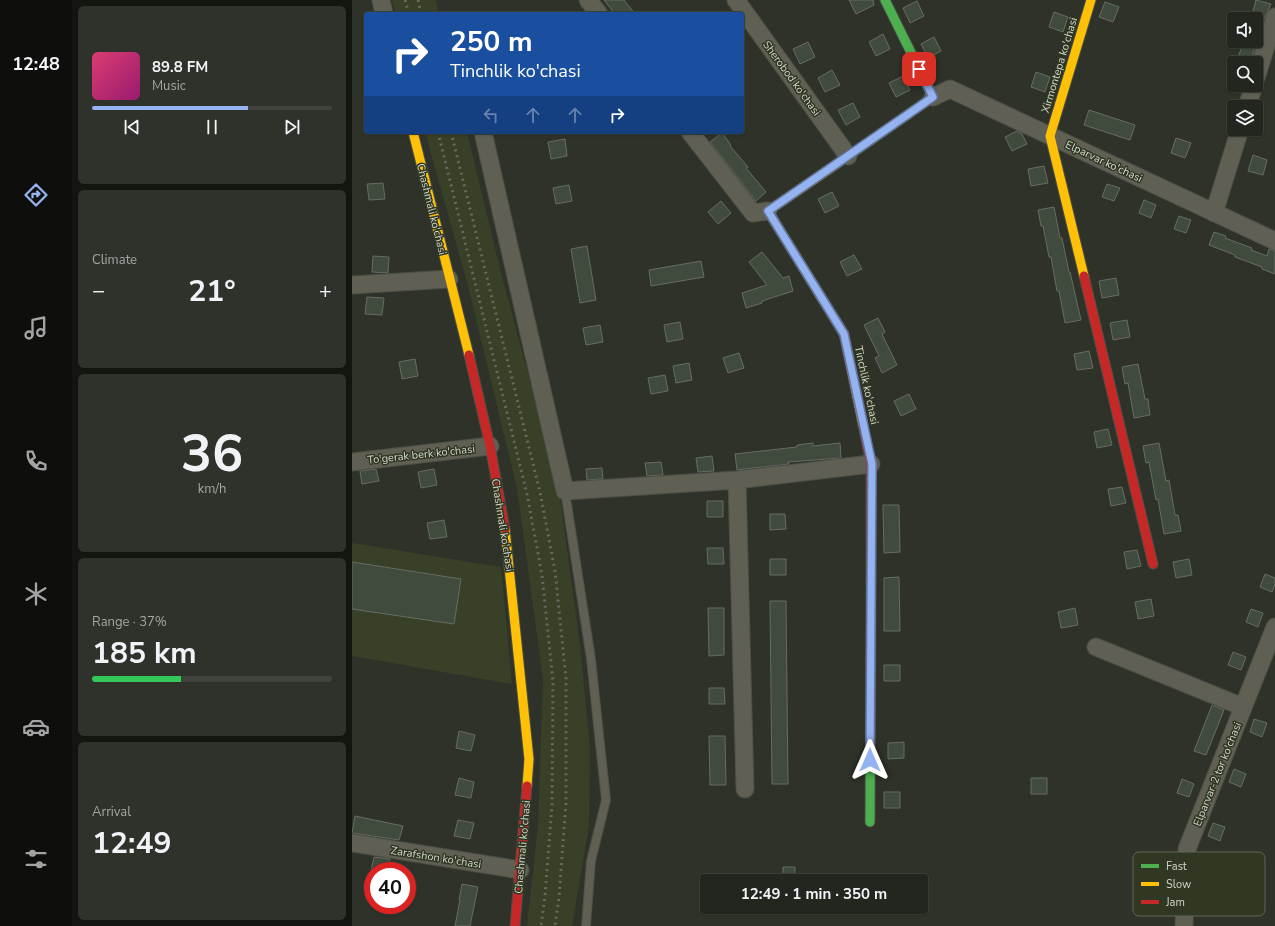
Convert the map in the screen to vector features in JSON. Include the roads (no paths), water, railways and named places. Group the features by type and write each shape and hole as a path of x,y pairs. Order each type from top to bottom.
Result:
{"street":[{"path":"381,0 384,12"},
{"path":"588,0 597,12"},
{"name":"Sherobod ko'chasi","path":"736,0 848,156"},
{"path":"692,134 753,213 768,211 848,156 933,97 885,0"},
{"name":"Xirmontepa ko'chasi","path":"1050,136 1091,0"},
{"path":"1263,56 1275,17"},
{"name":"Elparvar ko'chasi","path":"933,97 950,89 1275,241"},
{"name":"Chashmali ko'chasi","path":"413,134 490,446 505,528 514,605 528,759 515,926"},
{"path":"483,134 565,491 737,480 872,464"},
{"path":"1050,136 1153,564"},
{"path":"1214,213 1238,136"},
{"name":"Tinchlik ko'chasi","path":"768,211 844,334 872,464 870,822"},
{"path":"352,285 449,279"},
{"name":"To'gerak berk ko'chasi","path":"352,462 490,446"},
{"path":"737,480 745,789"},
{"name":"Elparvar-2 tor ko'chasi","path":"1187,852 1275,627"},
{"path":"1096,647 1243,707"},
{"name":"Zarafshon ko'chasi","path":"352,843 520,870"},
{"name":"Elparvar-2 tor ko'chasi","path":"1184,916 1184,926"}],"lane":[{"path":"565,491 591,659 606,800 591,861 586,926"}],"railway":[{"path":"405,0 408,12"},
{"path":"418,0 421,12"},
{"path":"438,134 527,494 542,575 553,681 552,805 545,896 541,926"},
{"path":"451,134 540,492 555,571 566,678 566,803 559,897 555,926"}]}
